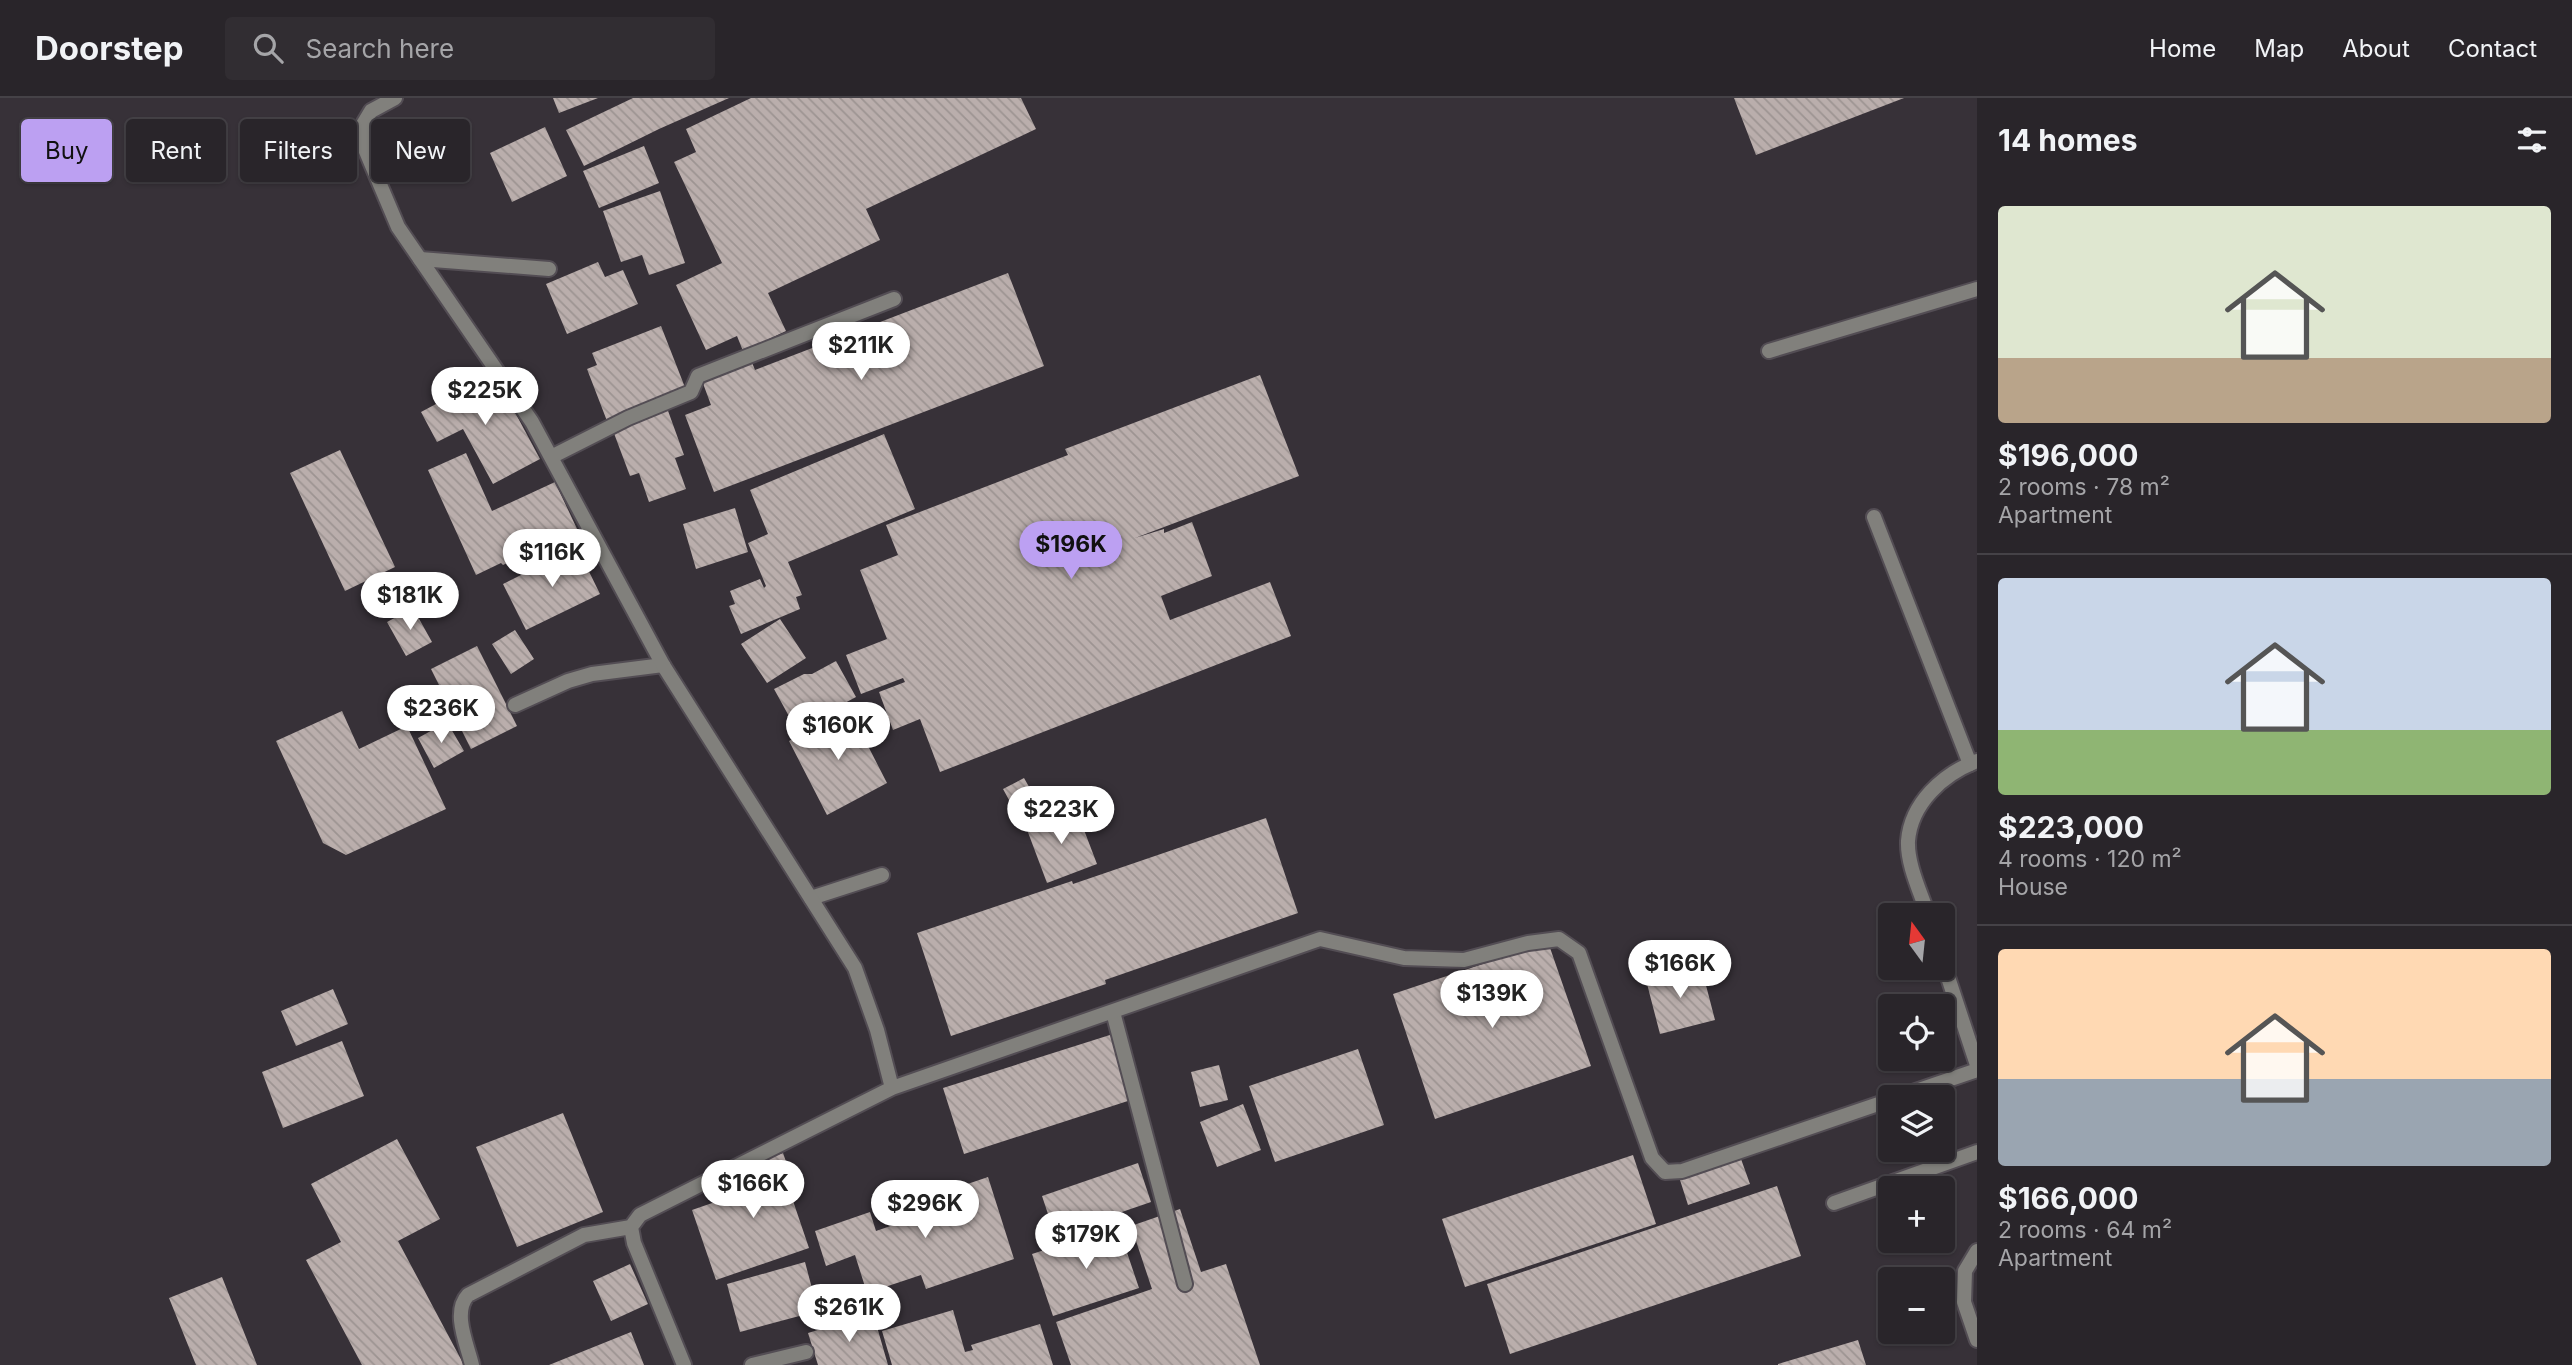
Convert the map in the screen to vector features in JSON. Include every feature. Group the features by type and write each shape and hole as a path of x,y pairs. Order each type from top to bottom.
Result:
{"street":[{"path":"395,98 371,111 362,126 362,142 398,227 532,422 663,665 855,968 877,1030 892,1088"},
{"path":"420,259 550,269"},
{"path":"1769,351 1977,289"},
{"path":"551,457 628,418 691,392 698,376 894,299"},
{"path":"1874,517 1973,763 1935,786 1915,812 1908,841 1911,864 1924,903"},
{"path":"515,705 568,681 592,674 663,665"},
{"path":"811,898 882,875"},
{"path":"472,1365 459,1311 461,1302 468,1295 584,1235 631,1227 640,1215 892,1088 1320,939 1404,958 1464,960 1528,943 1559,939 1578,953 1653,1158 1665,1172 1682,1171 1878,1104"},
{"path":"1949,980 1977,1065"},
{"path":"1113,1012 1185,1284"},
{"path":"1933,1085 1977,1070"},
{"path":"1834,1203 1977,1152"},
{"path":"631,1227 634,1243 684,1365"},
{"path":"1977,1251 1965,1271 1964,1302 1977,1340"},
{"path":"752,1365 806,1352"}],"building":[{"path":"553,98 598,98 559,113"},
{"path":"633,98 729,98 584,166 566,130"},
{"path":"751,98 1021,98 1036,129 866,209 880,240 768,293 786,331 743,351 737,336 706,350 676,285 722,263 674,162 696,152 686,129"},
{"path":"1734,98 1904,98 1756,155"},
{"path":"545,127 567,176 512,202 490,153"},
{"path":"644,146 659,183 599,208 583,171"},
{"path":"660,191 685,263 649,275 642,255 621,262 603,211"},
{"path":"598,262 605,277 623,270 638,304 567,334 546,284"},
{"path":"1008,273 1044,366 714,492 685,415 711,405 701,378 751,360 755,370"},
{"path":"661,326 686,390 607,421 587,369 597,365 592,353"},
{"path":"494,373 540,459 493,484 463,429 437,442 421,412"},
{"path":"1260,375 1299,476 1135,538 1164,529 1164,533 1192,522 1212,576 1161,596 1170,620 1270,582 1291,636 940,772 920,719 893,730 879,692 905,682 903,678 861,694 846,655 887,639 860,570 898,555 886,525 1068,455 1065,449"},
{"path":"667,408 684,455 675,458 686,489 649,502 639,473 630,476 612,428"},
{"path":"884,434 915,509 788,562 802,595 796,597 800,609 741,634 729,606 735,604 730,591 760,579 764,588 766,586 748,543 768,534 750,490"},
{"path":"340,450 395,567 345,591 290,473"},
{"path":"466,453 492,511 555,482 578,531 476,575 428,470"},
{"path":"735,508 748,552 696,569 683,524"},
{"path":"577,547 600,594 526,630 503,584"},
{"path":"413,608 432,642 406,656 387,622"},
{"path":"780,619 806,658 767,683 741,644"},
{"path":"515,630 534,659 511,674 492,644"},
{"path":"477,646 517,726 471,749 431,669"},
{"path":"836,661 856,697 796,729 774,689"},
{"path":"849,709 887,783 827,815 789,741"},
{"path":"342,711 359,749 407,726 446,809 346,855 323,843 276,741"},
{"path":"447,722 464,751 434,768 418,738"},
{"path":"1024,778 1040,806 1019,818 1003,789"},
{"path":"1076,809 1097,864 1047,883 1026,827"},
{"path":"1266,818 1298,913 1105,980 1106,984 951,1036 917,933 1072,881 1073,884"},
{"path":"1548,942 1591,1066 1435,1119 1393,994"},
{"path":"1701,966 1715,1020 1660,1034 1646,980"},
{"path":"333,989 348,1024 296,1046 281,1011"},
{"path":"1113,1034 1134,1099 964,1154 943,1088"},
{"path":"342,1041 364,1096 283,1128 262,1072"},
{"path":"1358,1049 1384,1125 1275,1162 1249,1086"},
{"path":"1219,1065 1228,1100 1200,1107 1191,1072"},
{"path":"1243,1104 1261,1150 1217,1167 1200,1122"},
{"path":"563,1113 603,1212 517,1247 476,1147"},
{"path":"397,1139 440,1219 398,1241 464,1365 362,1365 306,1260 341,1242 311,1184"},
{"path":"783,1153 796,1190 790,1192 809,1248 716,1280 692,1210 741,1193 733,1170"},
{"path":"1633,1155 1656,1224 1465,1287 1442,1219"},
{"path":"1741,1159 1750,1184 1688,1205 1680,1180"},
{"path":"1138,1163 1151,1202 1055,1235 1042,1196"},
{"path":"988,1177 1014,1259 926,1289 921,1275 867,1293 855,1255 826,1266 815,1231 870,1212 876,1231 905,1221 900,1207"},
{"path":"1777,1186 1801,1256 1510,1354 1487,1284"},
{"path":"1180,1209 1201,1272 1226,1264 1260,1365 1071,1365 1056,1322 1152,1289 1131,1226"},
{"path":"1118,1226 1139,1288 1053,1316 1032,1254"},
{"path":"805,1262 818,1311 740,1332 727,1284"},
{"path":"630,1264 648,1304 611,1321 593,1281"},
{"path":"222,1277 257,1365 196,1365 169,1298"},
{"path":"953,1310 965,1352 973,1350 971,1345 1040,1324 1053,1365 892,1365 882,1331"},
{"path":"873,1313 888,1365 818,1365 808,1333"},
{"path":"631,1332 644,1365 549,1365"},
{"path":"1858,1340 1866,1365 1778,1365 1778,1364"}]}
